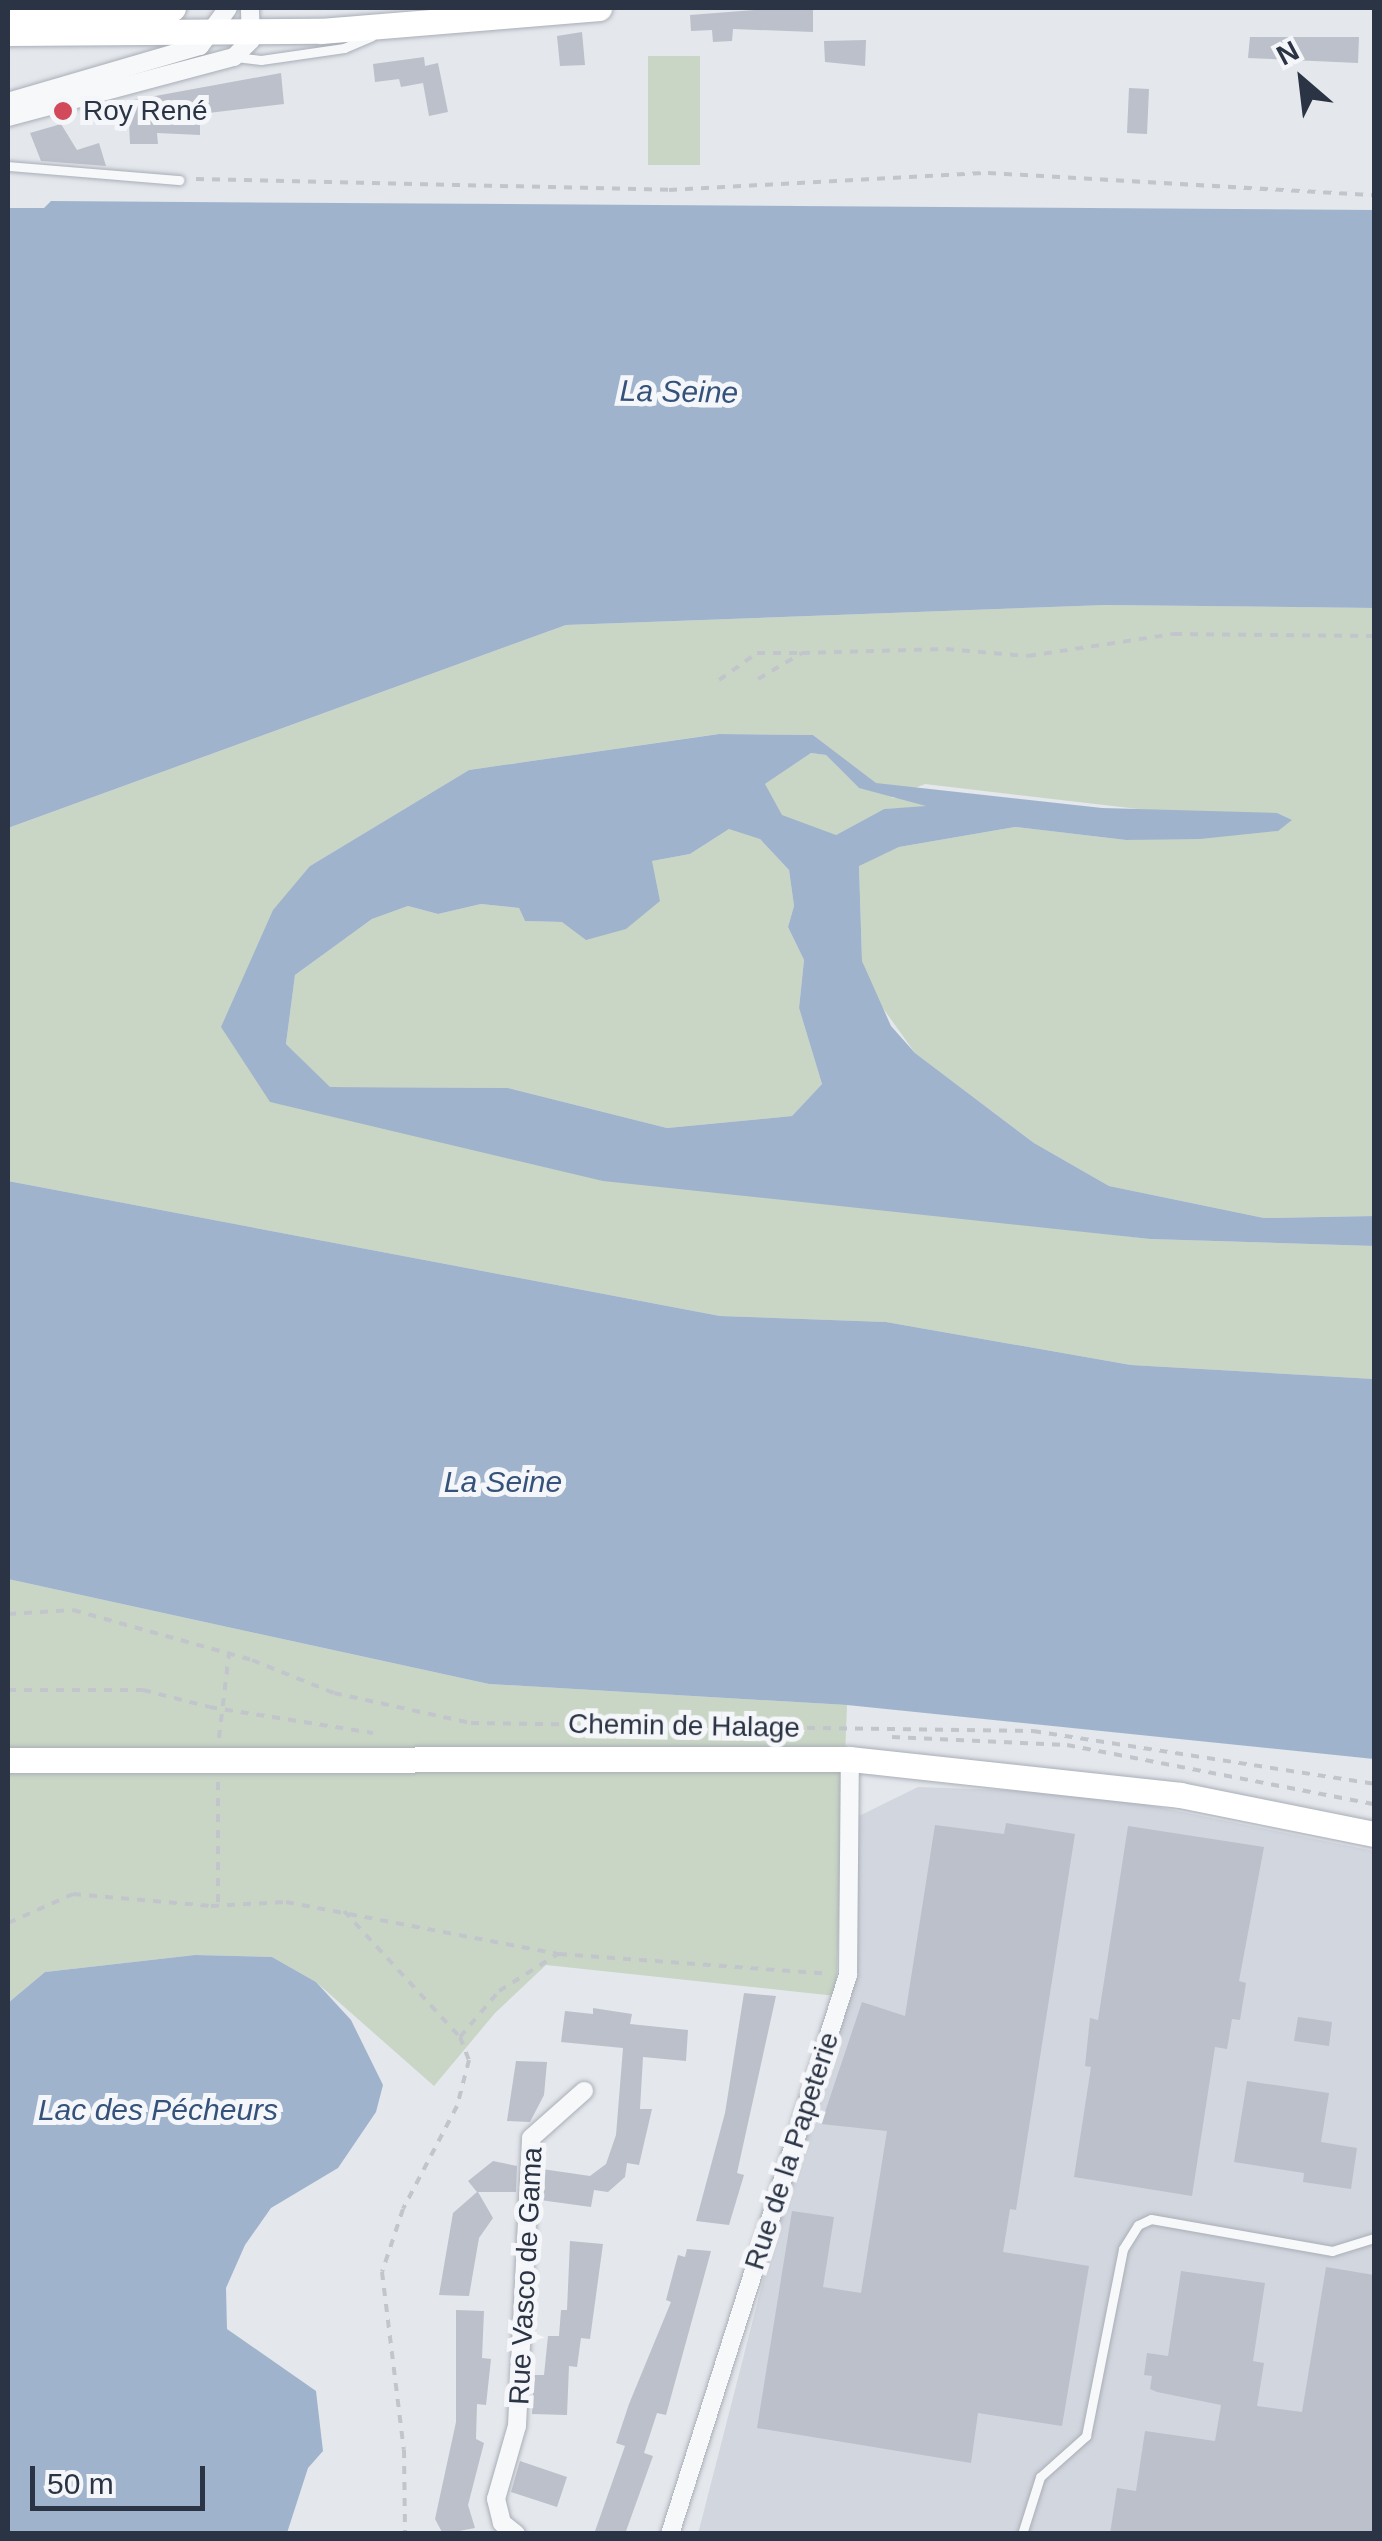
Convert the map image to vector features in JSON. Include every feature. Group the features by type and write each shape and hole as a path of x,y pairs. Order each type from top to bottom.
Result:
{"main road":[{"path":"8,15 173,8"},
{"path":"8,34 160,33 208,39 251,20 378,28 599,8"},
{"path":"8,1760 850,1759 1180,1795 1374,1834"}],"street":[{"path":"8,118 179,63 208,39 228,8"},
{"path":"8,102 179,63 212,64 234,56 251,20"},
{"path":"160,33 179,63"},
{"path":"208,39 212,64"},
{"name":"Rue de la Papeterie","path":"670,2534 848,1975 850,1759"},
{"name":"Rue Vasco de Gama","path":"516,2534 502,2523 496,2499 517,2426 530,2138 584,2092"}],"lane":[{"path":"234,56 260,60 344,48 378,28"},
{"path":"8,166 179,180"},
{"path":"1022,2534 1040,2477 1086,2436 1122,2250 1138,2225 1151,2219 1332,2251 1374,2238"}],"path":[{"path":"179,180 669,190 988,173 1374,195"},
{"path":"719,680 757,653 946,649 1028,656 1174,634 1374,636"},
{"path":"758,679 802,654"},
{"name":"Chemin de Halage","path":"8,1614 73,1610 252,1660 352,1698 471,1723 1033,1731 1374,1784"},
{"path":"8,1923 73,1894 340,1908 559,1954 848,1975"},
{"path":"340,1908 460,2037 469,2074 403,2209 382,2272 404,2450 405,2534"},
{"path":"460,2037 500,1991 559,1954"}],"shaded area":[{"path":"918,1787 1089,1793 1374,1851 1374,2533 698,2534 836,1996 859,1816"}],"green space":[{"path":"648,56 700,56 700,165 648,165"},
{"path":"1106,605 1374,608 1374,1216 1264,1218 1109,1186 1034,1143 915,1053 875,997 862,961 859,865 899,847 1015,827 1126,840 1278,831 1173,813 925,784 891,798 915,798 928,807 884,809 836,835 760,839 789,870 794,906 788,927 804,960 799,1008 822,1084 792,1116 667,1128 508,1088 329,1087 286,1044 295,975 372,919 408,906 438,914 481,904 519,908 525,921 562,922 652,861 690,854 729,829 765,784 811,753 826,755 858,787 874,782 813,735 718,734 469,770 310,866 270,1102 896,1210 1150,1239 1374,1246 1374,1379 1131,1365 886,1322 720,1316 8,1181 8,828 566,625"},
{"path":"8,1579 489,1684 847,1705 836,1996 546,1965 495,2013 434,2086 316,1982 272,1957 195,1955 45,1972 8,2003"}],"water":[{"path":"51,201 1374,210 1374,608 1106,605 566,625 8,828 8,208 44,208"},
{"path":"719,734 813,735 876,783 1102,808 1277,813 1292,820 1278,831 1200,839 1126,840 1015,827 899,847 859,866 862,961 891,1026 915,1053 1034,1143 1109,1186 1264,1218 1374,1216 1374,1246 1150,1239 603,1181 270,1102 221,1027 273,910 310,866 469,770","holes":["811,753 826,755 859,788 926,806 884,809 836,835 782,815 765,784","729,829 760,839 789,870 794,906 788,927 804,960 799,1008 822,1084 792,1116 667,1128 508,1088 330,1087 286,1044 295,975 372,919 408,906 438,914 481,904 519,908 525,921 562,922 586,940 626,929 660,901 652,861 690,854"]},
{"name":"La Seine","path":"8,1181 720,1316 886,1322 1131,1365 1374,1379 1374,1759 847,1705 489,1684 8,1579"},
{"name":"Lac des Pécheurs","path":"195,1955 272,1957 316,1982 351,2020 383,2085 376,2112 338,2168 271,2208 245,2245 226,2288 227,2329 316,2391 323,2451 308,2468 287,2533 8,2533 8,2003 45,1972"}],"building":[{"path":"813,9 813,32 733,29 732,41 713,42 712,30 691,31 690,15"},
{"path":"582,32 585,65 560,66 557,36"},
{"path":"1250,37 1359,37 1358,63 1248,58"},
{"path":"866,40 865,66 825,62 824,41"},
{"path":"424,57 425,66 438,63 448,112 429,116 423,83 401,87 399,79 375,82 373,64"},
{"path":"281,73 284,104 200,114 200,135 157,133 158,144 130,144 128,101"},
{"path":"1129,88 1149,89 1147,134 1127,133"},
{"path":"61,124 77,150 99,143 106,166 41,161 30,133"},
{"path":"1006,1823 1075,1834 1016,2210 1010,2209 1003,2252 1089,2266 1062,2426 978,2413 971,2463 757,2428 792,2211 834,2217 823,2287 861,2293 887,2131 821,2124 862,2002 905,2016 935,1825 1004,1834"},
{"path":"1128,1826 1264,1847 1239,1981 1246,1983 1240,2020 1232,2019 1227,2049 1215,2047 1192,2196 1074,2177 1091,2067 1085,2066 1090,2018 1098,2020"},
{"path":"744,1993 776,1996 737,2173 744,2175 729,2225 696,2221 725,2113"},
{"path":"593,2008 632,2014 630,2024 688,2030 686,2061 643,2057 640,2109 652,2109 639,2165 627,2163 625,2177 608,2192 594,2190 591,2207 540,2200 542,2169 590,2176 606,2164 616,2135 623,2048 561,2042 565,2011 593,2014"},
{"path":"1298,2017 1332,2022 1329,2046 1294,2041"},
{"path":"516,2061 547,2062 544,2095 530,2122 507,2121"},
{"path":"1247,2081 1329,2093 1321,2142 1357,2148 1351,2189 1303,2182 1304,2173 1234,2162"},
{"path":"493,2161 517,2166 516,2192 478,2192 493,2218 479,2238 469,2296 439,2295 453,2213 477,2192 468,2181"},
{"path":"570,2241 603,2244 590,2339 581,2338 577,2367 569,2366 567,2415 532,2414 534,2375 544,2375 548,2336 559,2336 561,2310 567,2310"},
{"path":"687,2249 711,2251 666,2415 657,2413 644,2453 653,2456 625,2534 594,2534 625,2446 616,2443 671,2302 666,2300 678,2255 685,2257"},
{"path":"1326,2267 1374,2275 1374,2534 1110,2534 1117,2488 1136,2491 1145,2431 1215,2441 1221,2405 1157,2392 1150,2389 1152,2376 1144,2375 1147,2353 1168,2356 1181,2271 1265,2283 1253,2361 1264,2363 1257,2406 1302,2412"},
{"path":"456,2310 484,2311 482,2358 491,2359 486,2405 477,2404 476,2439 484,2443 468,2505 475,2528 443,2534 435,2519 456,2422"},
{"path":"520,2461 567,2477 557,2507 511,2492"}],"place":[{"name":"Roy René","path":"63,111"}]}
